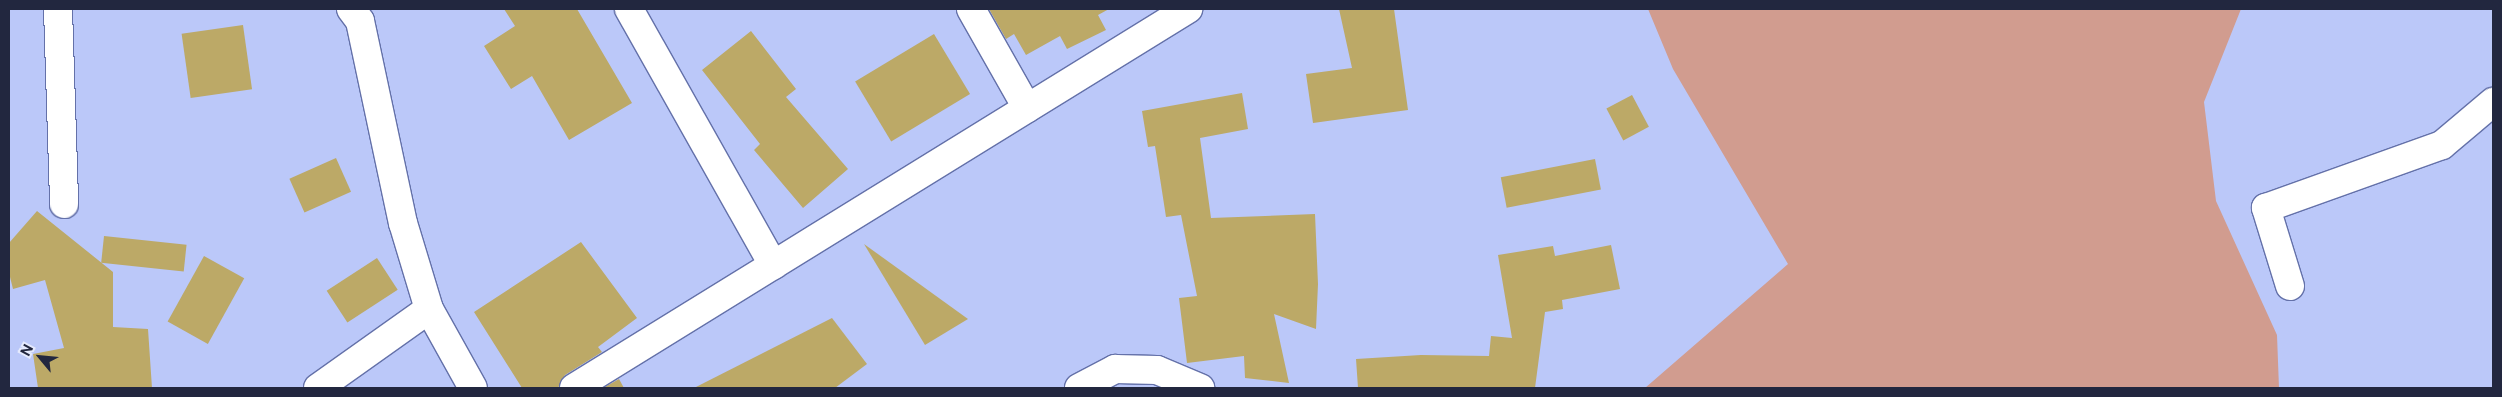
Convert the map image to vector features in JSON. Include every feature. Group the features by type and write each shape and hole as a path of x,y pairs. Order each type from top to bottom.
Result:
{"street":[{"path":"58,9 64,204"},
{"path":"351,9 360,21 402,223 429,309 473,388"},
{"path":"630,9 774,265"},
{"path":"972,9 1027,108"},
{"path":"574,388 1188,9"},
{"path":"2290,286 2266,208 2442,145 2493,102"},
{"path":"318,388 429,309"},
{"path":"1078,388 1115,368 1157,370 1200,388"}],"shaded area":[{"path":"1648,9 2241,9 2204,102 2216,201 2277,335 2279,388 1645,388 1788,264 1673,69"}],"building":[{"path":"504,9 577,9 632,103 569,140 532,76 511,89 484,46 515,26"},
{"path":"989,9 1109,9 1098,15 1106,30 1067,49 1060,36 1026,55 1014,34 1006,39"},
{"path":"1339,9 1394,9 1408,110 1313,123 1306,74 1352,68"},
{"path":"243,25 252,89 191,98 182,34"},
{"path":"751,31 796,89 786,97 848,169 803,208 754,150 760,144 702,70"},
{"path":"934,34 970,94 891,141 855,81"},
{"path":"1242,93 1248,129 1200,138 1211,218 1315,214 1318,284 1316,329 1274,314 1289,383 1245,378 1244,356 1187,363 1179,298 1197,296 1181,215 1166,217 1155,146 1148,147 1142,111"},
{"path":"1632,95 1649,127 1623,140 1606,109"},
{"path":"336,158 351,192 304,213 289,179"},
{"path":"1595,159 1601,189 1507,208 1501,177"},
{"path":"37,211 113,272 113,327 148,329 152,388 38,388 33,354 64,348 45,280 13,289 9,273 9,243"},
{"path":"104,236 187,245 184,272 101,263"},
{"path":"581,242 637,318 598,347 602,352 565,375 558,388 522,388 474,312"},
{"path":"864,244 968,319 925,345"},
{"path":"1611,245 1620,289 1562,300 1563,309 1545,312 1535,388 1358,388 1356,359 1421,355 1489,356 1491,336 1512,338 1498,255 1553,246 1555,256"},
{"path":"204,256 244,278 208,344 168,322"},
{"path":"377,258 398,290 347,323 327,291"},
{"path":"832,318 867,364 835,388 694,388"},
{"path":"619,379 624,388 603,388"}]}
